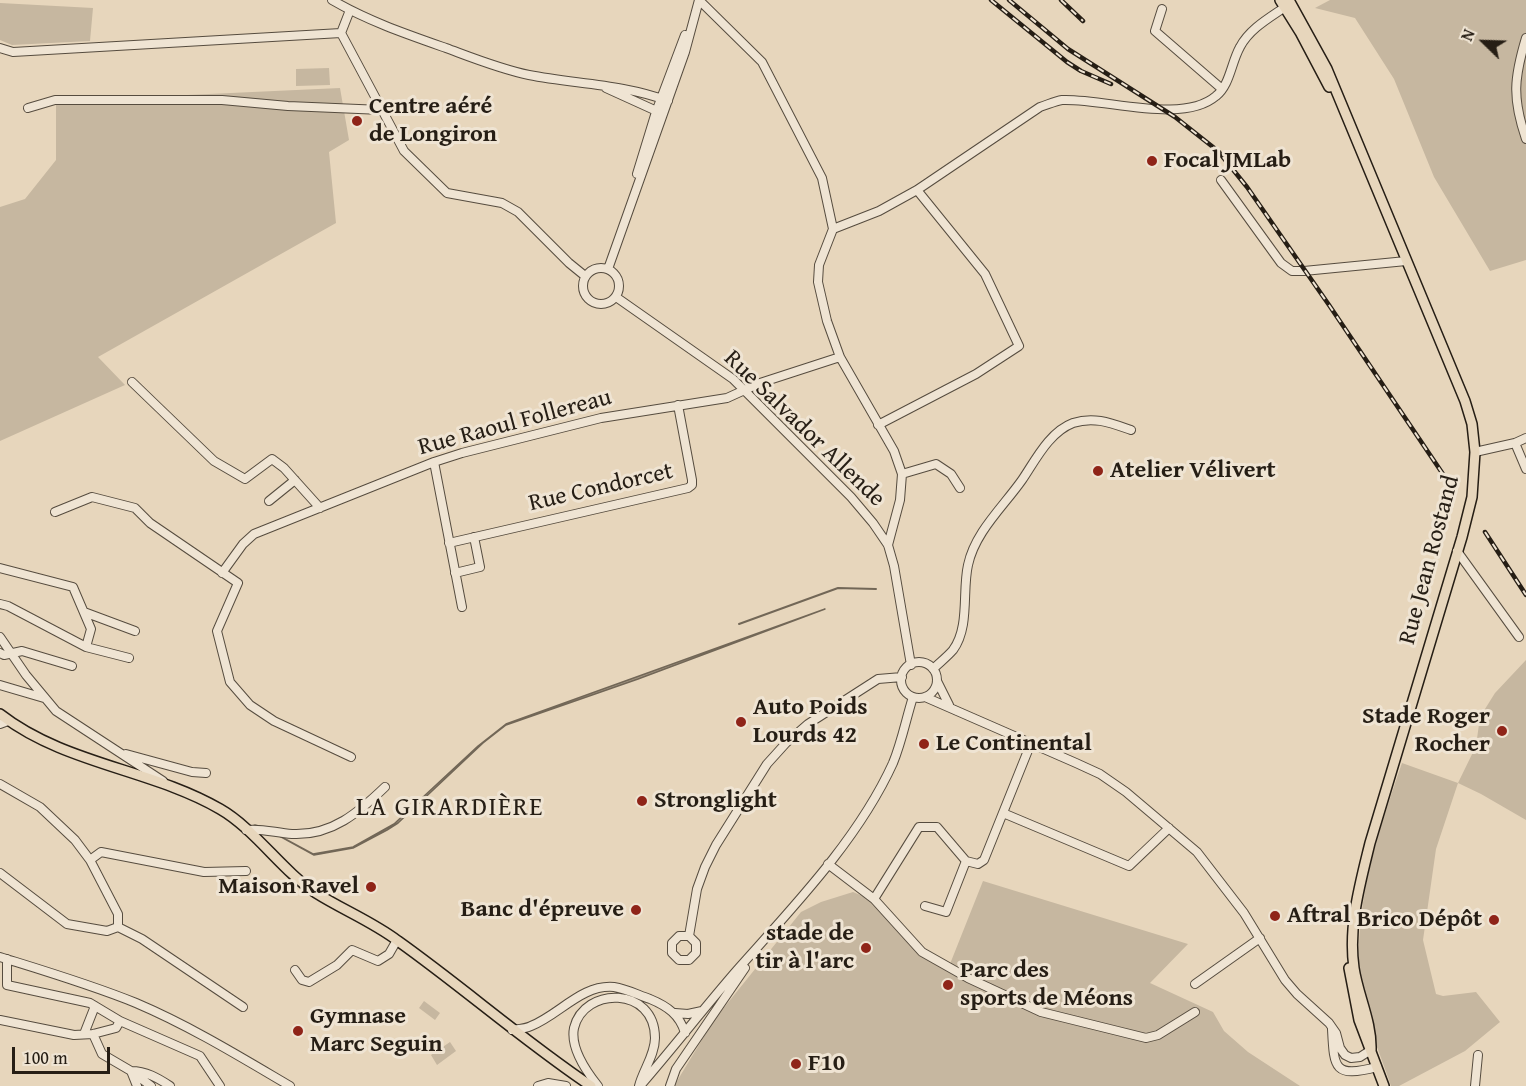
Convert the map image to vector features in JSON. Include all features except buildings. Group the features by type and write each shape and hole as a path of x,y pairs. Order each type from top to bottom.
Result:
{"main road":[{"name":"Rue Jean Rostand","path":"1286,2 1348,123 1418,286 1465,401 1472,424 1476,452 1472,497 1353,894 1347,926 1347,956 1351,985 1358,1014 1384,1086"},
{"path":"0,714 4,723 82,756 170,786 222,810 316,893 397,940 512,1030 591,1086"},
{"path":"547,1056 579,1086"}],"street":[{"path":"332,0 380,25 502,69 619,87 664,100"},
{"path":"608,269 699,0 762,62 822,178 833,229 819,265 818,282 827,321 840,357 894,452 902,474 900,500 888,545"},
{"path":"833,229 879,211 917,190 1040,107 1061,100 1164,110 1186,109 1204,103 1215,97 1222,89 1240,46 1250,33 1286,2"},
{"path":"1162,9 1155,31 1222,89"},
{"path":"350,10 341,33 404,151 447,193 502,203 518,212 585,276"},
{"path":"0,48 13,52 341,33"},
{"path":"1526,38 1516,77 1516,108 1526,139"},
{"path":"599,85 660,113"},
{"path":"28,108 55,99 222,100 288,106 382,110"},
{"path":"1221,180 1281,263 1292,270 1326,270 1406,261"},
{"path":"878,425 976,374 1019,346 985,274 917,190"},
{"path":"595,268 608,269 619,280 620,286 616,297 606,304 594,303 588,299 583,288 585,276 595,268"},
{"name":"Rue Salvador Allende","path":"616,297 733,379 851,497 873,523 888,545 894,566 911,665"},
{"name":"Rue Raoul Follereau","path":"222,573 243,544 254,534 434,462 601,418 727,398 760,383 840,357"},
{"path":"132,382 214,461 245,478 272,459 284,468 320,508"},
{"name":"Rue Condorcet","path":"449,543 688,488 692,485 692,480 678,405"},
{"path":"933,669 954,649 961,631 968,564 978,539 1037,456 1052,439 1071,424 1091,419 1131,430"},
{"path":"1476,452 1515,443 1526,438"},
{"path":"1515,443 1526,469"},
{"path":"434,462 462,607"},
{"path":"902,474 936,464 951,474 960,488"},
{"path":"269,501 295,480"},
{"path":"55,513 92,497 135,508 150,524 237,583 217,631 230,682 250,705 274,721 351,757"},
{"path":"455,573 480,567 474,537"},
{"path":"1457,551 1519,637"},
{"path":"0,568 73,587 91,629 86,647"},
{"path":"0,604 86,647 129,658"},
{"path":"84,612 135,631"},
{"path":"0,637 26,675 56,711 170,786"},
{"path":"0,653 22,651 72,666"},
{"path":"950,707 933,669 921,663 906,668 902,677 905,691 913,697 925,697 1031,743 1100,774 1126,792 1197,852 1225,887 1285,980 1329,1023 1339,1039 1340,1048 1351,1058 1363,1057 1371,1050"},
{"path":"689,936 697,889 705,867 716,845 767,764 786,742 808,724 879,678 902,677"},
{"path":"925,697 934,690 937,681"},
{"path":"0,684 46,699"},
{"path":"640,1086 828,864 860,822 893,762 913,697"},
{"path":"874,899 919,827 937,827 966,861 978,864 984,860 1031,743"},
{"path":"119,752 192,772 206,773"},
{"path":"0,784 40,807 75,840 90,860 118,914 118,927"},
{"path":"246,830 292,834 322,831 343,823 360,811 385,787"},
{"path":"1002,813 1129,866 1169,828"},
{"path":"90,860 101,852 204,872 246,871"},
{"path":"925,906 946,912 966,861"},
{"path":"828,864 874,899 922,952 968,978 1041,1012 1146,1038 1158,1035 1195,1012"},
{"path":"0,873 67,924 107,931 118,927 142,939 243,1007"},
{"path":"670,1086 676,1070 767,937"},
{"path":"1195,984 1260,938"},
{"path":"295,970 302,980 309,982 337,965 352,950 378,961 389,954 397,940"},
{"path":"220,1086 200,1056 120,1021 90,1003 4,983 4,958 111,993 156,1012 207,1036 290,1086"},
{"path":"512,1030 530,1027 593,989 612,987 624,989 655,1001 675,1012 688,1014 702,1011"},
{"path":"598,1086 579,1056 574,1039 574,1027 590,1005 614,997 639,1003 647,1010 652,1020 655,1040 640,1086"},
{"path":"84,1034 95,1006"},
{"path":"675,1012 682,1022 685,1033"},
{"path":"0,1020 74,1035 93,1034 116,1028 120,1021"},
{"path":"1332,1029 1334,1054 1338,1067 1344,1072 1377,1067"},
{"path":"93,1034 102,1054 151,1086"},
{"path":"1475,1086 1478,1055"},
{"path":"131,1071 137,1086"},
{"path":"131,1071 141,1071 170,1086"},
{"path":"538,1086 548,1083 566,1086"}],"shaded area":[{"path":"1330,0 1526,0 1526,260 1490,271 1434,177 1394,79 1355,18 1315,8"},
{"path":"0,3 93,8 90,41 12,45 0,40"},
{"path":"329,68 330,85 296,86 296,69"},
{"path":"340,88 349,140 329,152 336,223 98,357 125,385 0,441 0,207 25,199 56,160 56,101"},
{"path":"825,609 638,679 506,725 483,743 398,823 353,848 314,855 274,833 250,827 255,825 263,827 313,854 353,847 394,824 478,746 506,724"},
{"name":"Stade Roger Rocher","path":"1526,660 1526,820 1458,783 1476,746 1480,717 1495,693"},
{"path":"1402,763 1458,783 1436,849 1423,940 1436,994 1443,996 1476,992 1500,1022 1465,1051 1399,1086 1391,1086 1364,1004 1360,974 1359,943 1367,882 1374,851"},
{"name":"Parc des sports de Méons","path":"983,881 1188,944 1150,983 1213,1012 1224,1031 1248,1052 1300,1086 674,1086 714,1020 801,912 821,902 853,892 870,899 914,949 948,969"},
{"path":"424,1001 440,1013 435,1020 419,1008"},
{"path":"450,1042 456,1051 437,1065 431,1055"}],"waterway":[{"path":"739,624 838,588 876,589"}],"railway":[{"path":"991,0 1067,62 1111,84"},
{"path":"1009,0 1068,49 1175,117 1218,151 1247,187 1451,486"},
{"path":"1061,0 1083,21"},
{"path":"1485,532 1526,595"}],"place":[{"name":"Centre aéré de Longiron","path":"357,121"},
{"name":"Focal JMLab","path":"1152,161"},
{"name":"Atelier Vélivert","path":"1098,471"},
{"name":"Auto Poids Lourds 42","path":"741,722"},
{"name":"Stade Roger Rocher","path":"1502,731"},
{"name":"Le Continental","path":"924,744"},
{"name":"Stronglight","path":"642,801"},
{"name":"Maison Ravel","path":"371,887"},
{"name":"Banc d'épreuve","path":"636,910"},
{"name":"Aftral","path":"1275,916"},
{"name":"Brico Dépôt","path":"1494,920"},
{"name":"stade de tir à l'arc","path":"866,948"},
{"name":"Parc des sports de Méons","path":"948,985"},
{"name":"Gymnase Marc Seguin","path":"298,1031"},
{"name":"F10","path":"796,1064"}],"district":[{"name":"LA GIRARDIÈRE","path":"450,808"}]}
